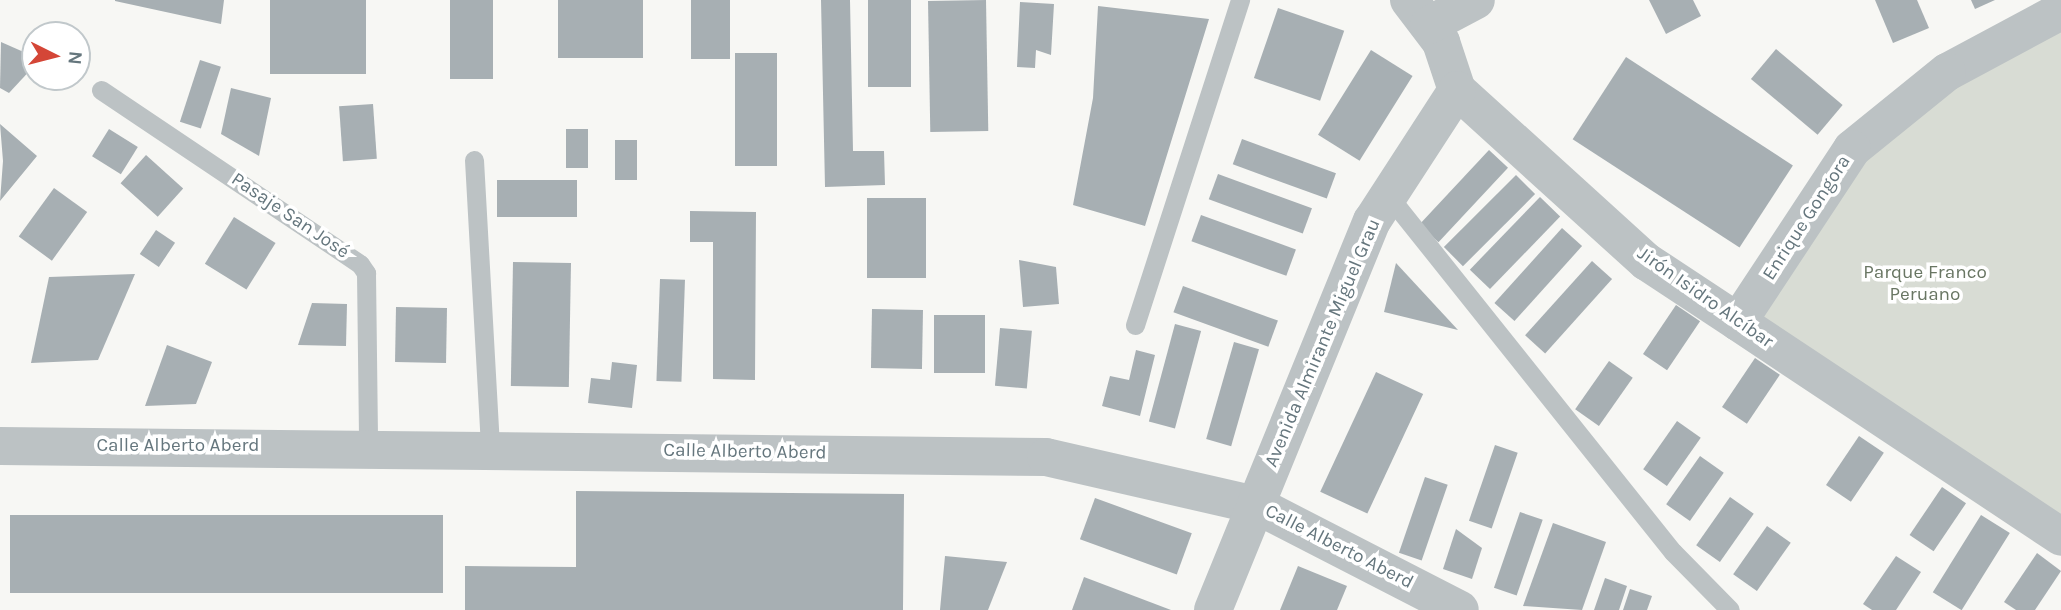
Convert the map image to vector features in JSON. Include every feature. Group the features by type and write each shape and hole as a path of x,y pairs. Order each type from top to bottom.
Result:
{"street":[{"path":"1419,13 1476,0"},
{"name":"Enrique Gongora","path":"1738,322 1852,149 1947,72 2061,11"},
{"name":"Jirón Isidro Alcíbar","path":"1419,13 1457,90 1647,262 2061,537"},
{"name":"Avenida Almirante Miguel Grau","path":"1213,610 1388,194 1457,90"},
{"name":"Calle Alberto Aberd","path":"0,446 368,446 1046,457 1256,505 1460,610"}],"lane":[{"path":"1135,324 1240,0"},
{"name":"Pasaje San José","path":"101,90 360,264 366,273 368,446"},
{"path":"474,160 490,449"},
{"path":"1388,194 1673,552 1730,610"}],"green space":[{"name":"Parque Franco Peruano","path":"2061,11 2061,538 1738,322 1839,170"}],"building":[{"path":"115,0 224,0 221,24"},
{"path":"270,0 366,0 366,74 270,74"},
{"path":"450,0 493,0 493,79 450,79"},
{"path":"558,0 643,0 643,58 558,58"},
{"path":"691,0 730,0 730,59 691,59"},
{"path":"821,0 850,0 853,151 884,151 885,185 825,187"},
{"path":"868,0 911,0 911,87 868,87"},
{"path":"986,0 988,131 930,132 928,1"},
{"path":"1649,0 1693,0 1701,16 1666,34"},
{"path":"1875,0 1917,0 1929,28 1893,43"},
{"path":"1971,0 1995,0 1975,9"},
{"path":"1020,2 1054,4 1051,55 1036,50 1035,68 1017,67"},
{"path":"1098,6 1209,19 1145,226 1073,205 1093,98"},
{"path":"1278,8 1344,31 1320,101 1254,78"},
{"path":"1,42 21,51 21,80 9,93 0,88"},
{"path":"1776,49 1843,105 1818,135 1751,79"},
{"path":"1371,50 1413,76 1360,161 1318,135"},
{"path":"735,53 777,53 777,166 735,166"},
{"path":"1626,57 1793,165 1740,248 1573,139"},
{"path":"200,60 221,67 201,129 180,122"},
{"path":"231,88 271,98 259,156 221,134"},
{"path":"373,104 377,159 343,161 339,106"},
{"path":"0,124 37,156 0,201 3,161"},
{"path":"109,129 138,147 121,174 92,156"},
{"path":"566,129 588,129 588,168 566,168"},
{"path":"1242,139 1336,173 1327,199 1233,164"},
{"path":"615,140 637,140 637,180 615,180"},
{"path":"1489,150 1508,168 1438,242 1419,225"},
{"path":"146,155 183,188 158,217 121,183"},
{"path":"1218,174 1312,208 1303,234 1209,199"},
{"path":"1516,175 1535,194 1463,266 1444,247"},
{"path":"497,180 577,180 577,217 497,217"},
{"path":"54,188 87,212 52,261 19,237"},
{"path":"1540,197 1560,216 1490,289 1470,270"},
{"path":"867,198 926,198 926,278 867,278"},
{"path":"690,211 756,212 755,380 713,379 713,242 690,242"},
{"path":"1201,215 1296,250 1286,276 1191,241"},
{"path":"234,217 276,243 246,290 205,264"},
{"path":"1562,228 1582,246 1514,321 1494,303"},
{"path":"156,230 175,243 159,267 140,254"},
{"path":"1019,260 1056,267 1059,304 1023,307"},
{"path":"1592,261 1612,279 1545,353 1525,335"},
{"path":"513,262 571,263 569,387 511,386"},
{"path":"1396,263 1458,330 1384,312"},
{"path":"135,274 98,360 31,363 49,277"},
{"path":"660,279 685,280 681,382 656,381"},
{"path":"1183,286 1278,321 1268,347 1173,312"},
{"path":"312,303 347,304 346,346 298,345"},
{"path":"1676,305 1700,321 1667,370 1643,354"},
{"path":"396,307 447,308 446,363 395,362"},
{"path":"872,309 923,310 922,369 871,368"},
{"path":"934,315 985,315 985,373 934,373"},
{"path":"1175,324 1201,331 1175,429 1149,422"},
{"path":"1000,328 1032,331 1027,389 995,386"},
{"path":"1234,342 1259,349 1231,446 1206,439"},
{"path":"167,345 212,362 196,404 145,406"},
{"path":"1136,350 1155,355 1140,416 1102,406 1110,376 1129,380"},
{"path":"1755,358 1780,375 1747,424 1722,407"},
{"path":"1609,361 1633,378 1599,426 1575,409"},
{"path":"612,362 637,365 632,408 588,403 591,378 610,380"},
{"path":"1376,372 1423,394 1367,514 1320,492"},
{"path":"1677,421 1701,438 1667,486 1643,469"},
{"path":"1859,436 1884,453 1851,502 1826,485"},
{"path":"1495,445 1518,453 1492,528 1469,521"},
{"path":"1700,456 1724,473 1690,521 1666,504"},
{"path":"1425,477 1448,485 1422,560 1399,553"},
{"path":"1942,487 1966,503 1934,551 1910,535"},
{"path":"576,491 904,494 903,610 465,610 465,566 576,567"},
{"path":"1730,497 1754,514 1720,562 1696,545"},
{"path":"1095,498 1192,533 1177,575 1080,539"},
{"path":"1520,512 1543,520 1517,595 1494,588"},
{"path":"10,515 443,515 443,593 10,593"},
{"path":"1981,515 2010,533 1962,610 1933,592"},
{"path":"1553,523 1606,542 1582,610 1523,606"},
{"path":"1767,526 1791,543 1757,591 1733,574"},
{"path":"1456,529 1482,548 1472,579 1443,569"},
{"path":"2037,553 2061,571 2035,610 2016,610 2004,602"},
{"path":"945,556 1007,562 988,610 940,610"},
{"path":"1896,556 1921,572 1896,610 1872,610 1863,604"},
{"path":"1298,566 1347,586 1337,610 1280,610"},
{"path":"1084,577 1171,610 1072,610"},
{"path":"1605,578 1627,586 1619,610 1594,610"},
{"path":"1630,589 1652,596 1647,610 1623,610"}]}
